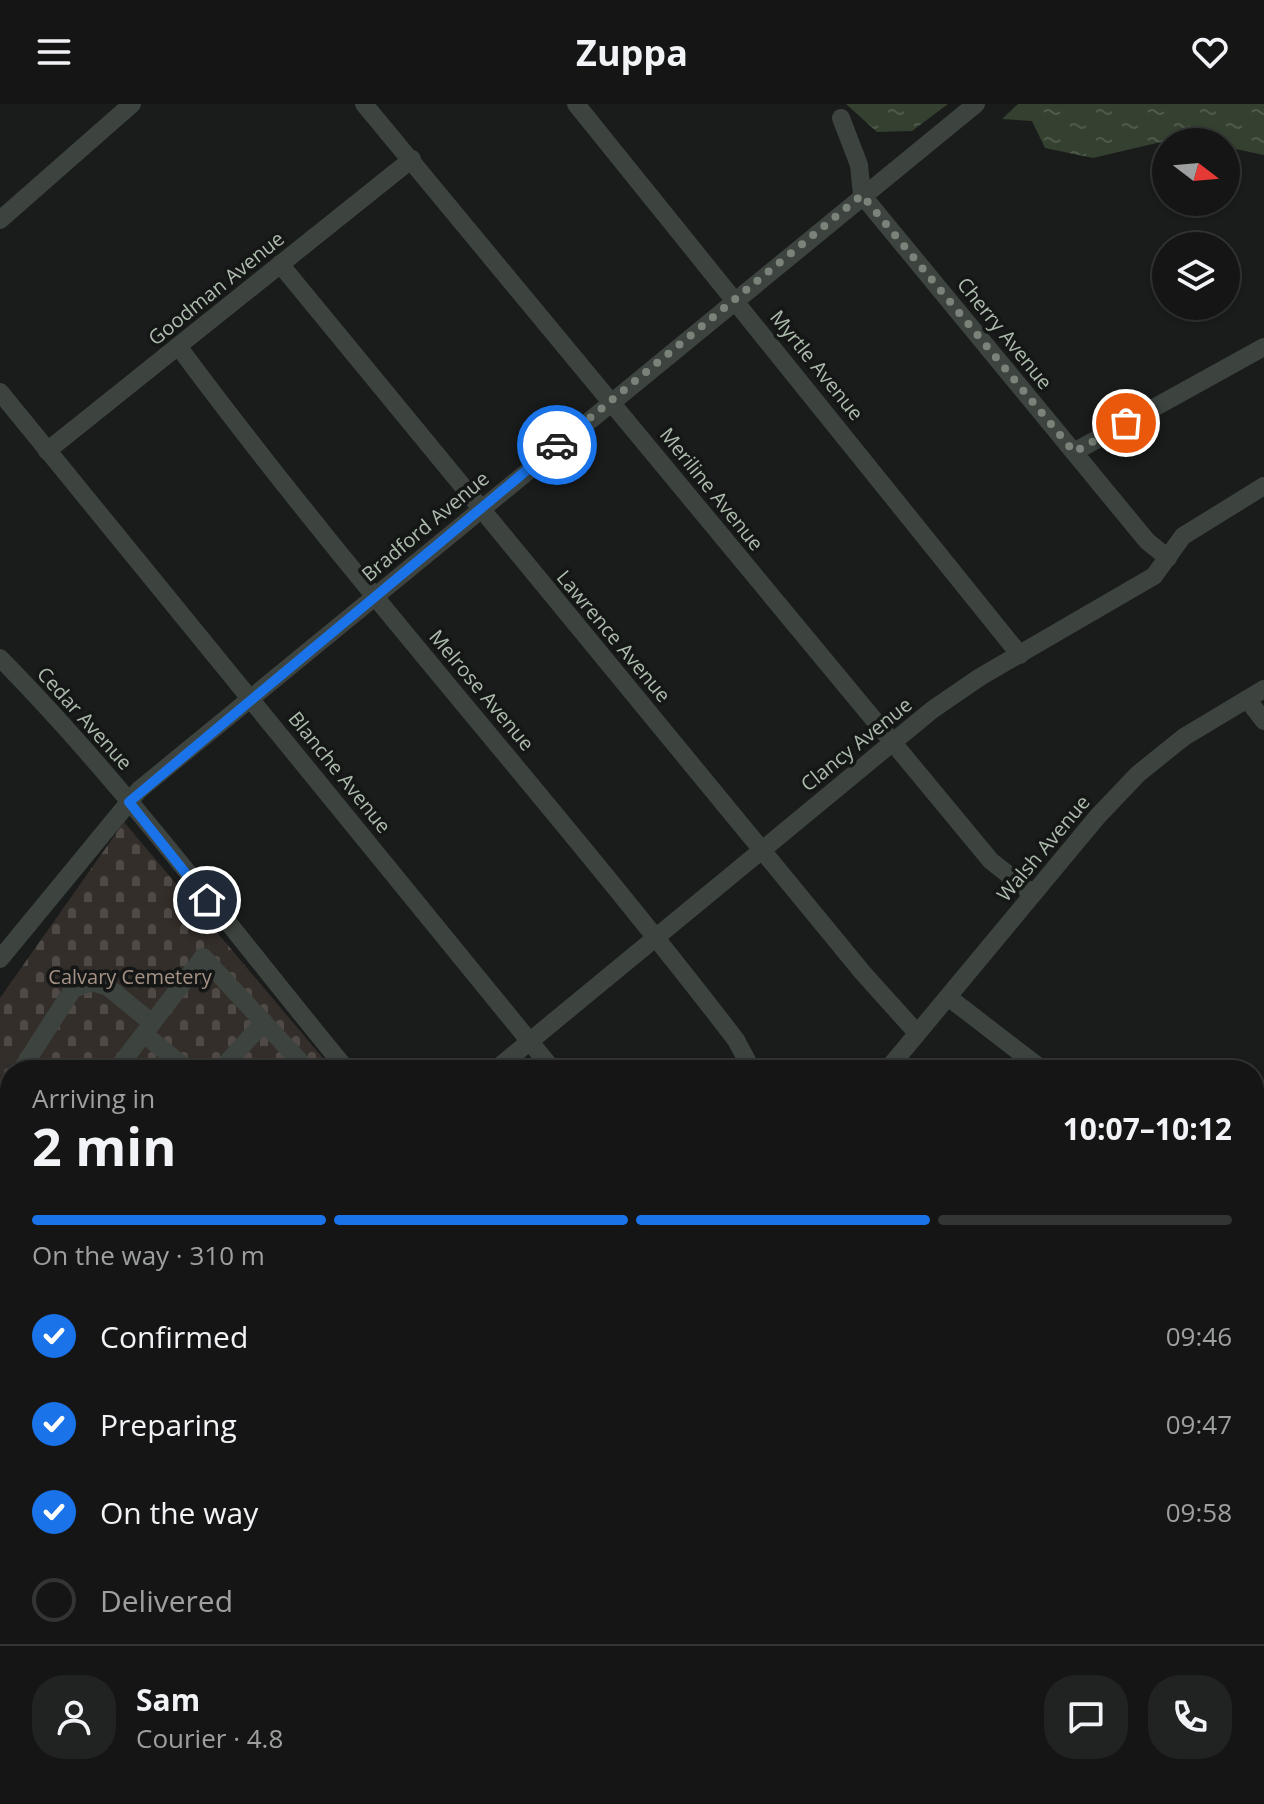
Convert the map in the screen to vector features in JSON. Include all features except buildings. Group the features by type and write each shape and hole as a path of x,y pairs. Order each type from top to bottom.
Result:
{"street":[{"path":"0,220 132,104"},
{"name":"Meriline Avenue","path":"364,104 991,861 1033,894"},
{"name":"Myrtle Avenue","path":"576,104 1020,655"},
{"name":"Bradford Avenue","path":"0,959 129,802 480,507 976,104"},
{"path":"841,118 859,165 862,195"},
{"name":"Goodman Avenue","path":"47,451 412,159"},
{"name":"Cherry Avenue","path":"862,195 1147,541 1168,558"},
{"name":"Lawrence Avenue","path":"280,264 863,973 917,1033"},
{"name":"Melrose Avenue","path":"178,346 257,453 656,936 747,1060"},
{"path":"1074,452 1264,347"},
{"name":"Blanche Avenue","path":"0,392 545,1060"},
{"name":"Clancy Avenue","path":"507,1060 762,848 968,685 1154,576 1183,536 1195,526 1264,486"},
{"name":"Cedar Avenue","path":"0,658 47,706 129,802 339,1060"},
{"name":"Walsh Avenue","path":"895,1060 1138,774 1184,737 1264,689"},
{"path":"1247,699 1264,721"},
{"path":"124,1060 203,957 299,1060"},
{"path":"27,1060 73,989 92,982 108,987 178,1060"},
{"path":"948,997 1030,1060"},
{"path":"229,1060 264,1022"}],"green space":[{"name":"Calvary Cemetery","path":"124,822 325,1060 0,1060 0,998"}],"water":[{"path":"846,104 948,104 912,131 877,132"},
{"path":"1018,104 1264,104 1264,155 1240,150 1240,128 1152,128 1152,144 1093,158 1045,148 1032,121 1002,119"}],"way so far":[{"path":"557,445 862,195 1074,452 1126,423"}],"route":[{"path":"207,900 129,802 139,790 557,445"}]}
